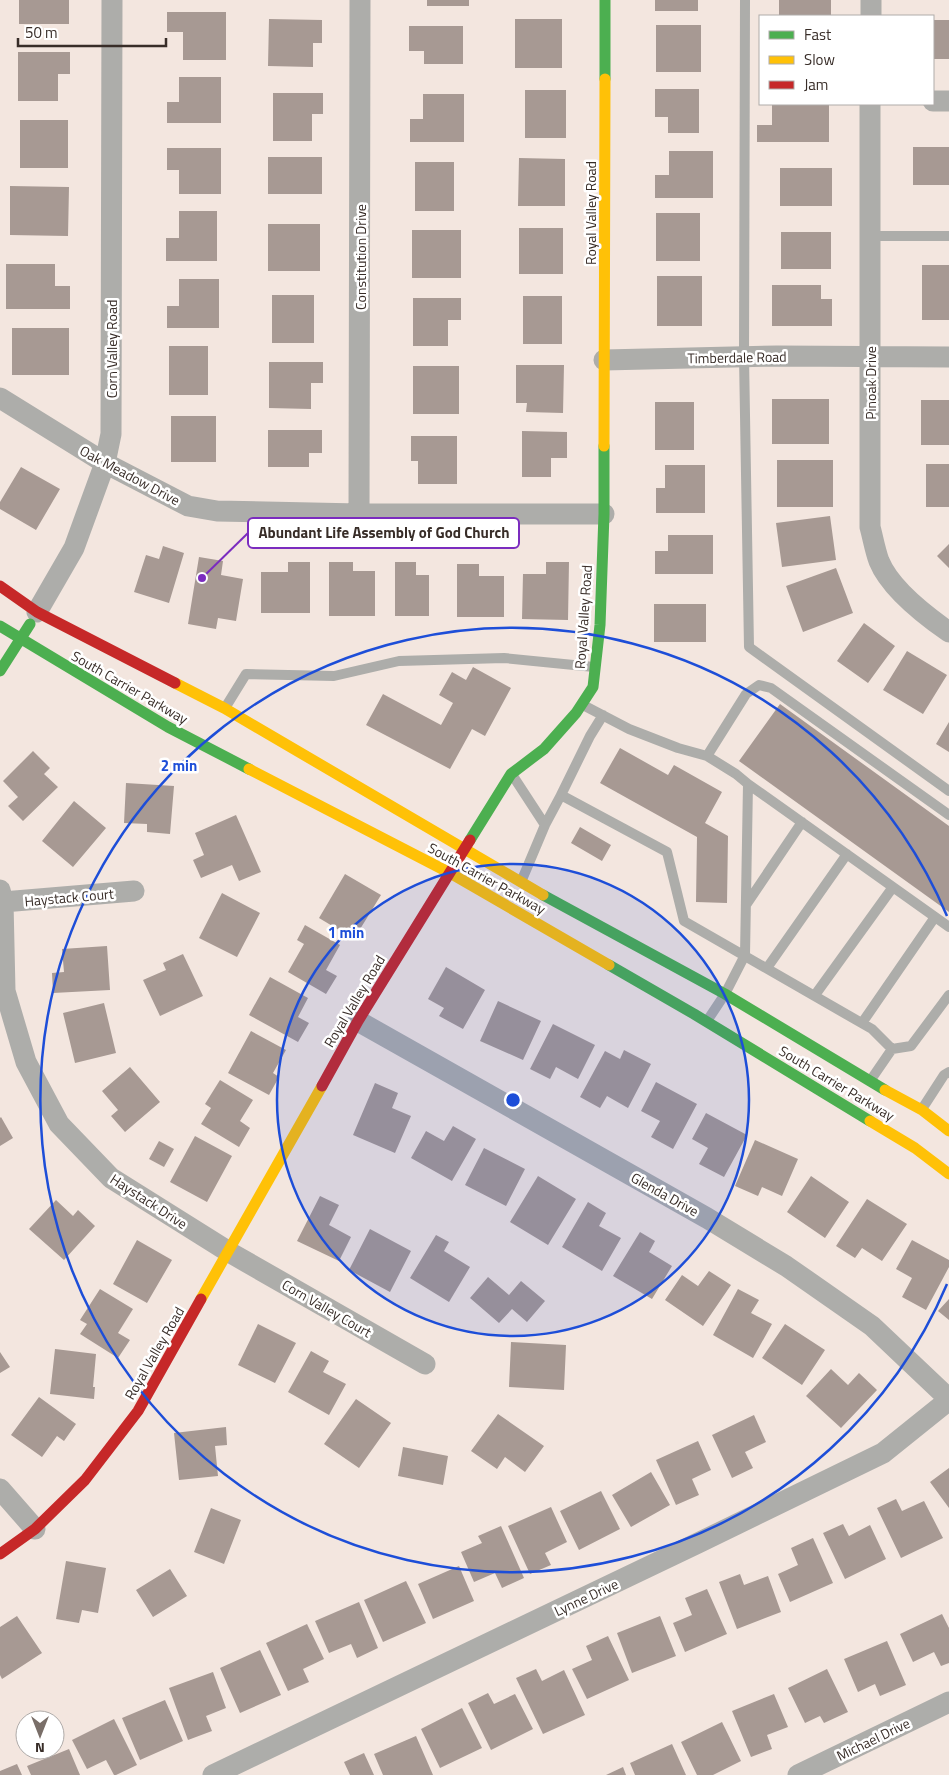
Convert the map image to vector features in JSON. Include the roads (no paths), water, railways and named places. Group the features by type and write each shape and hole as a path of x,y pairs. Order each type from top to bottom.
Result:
{"main road":[{"name":"Royal Valley Road","path":"0,1554 35,1529 85,1480 138,1411 358,1021 511,774 544,749 576,713 593,687 600,625 604,514 605,0"},
{"name":"South Carrier Parkway","path":"0,586 37,612 224,708 520,882 726,994 869,1082 922,1110 949,1131"},
{"name":"Corn Valley Road","path":"0,671 37,612"},
{"name":"South Carrier Parkway","path":"0,626 168,727 450,873 707,1022 915,1148 949,1174"}],"street":[{"name":"Corn Valley Road","path":"37,612 74,548 105,463 111,434 112,0"},
{"name":"Constitution Drive","path":"359,514 360,0"},
{"path":"871,0 871,15"},
{"path":"934,101 949,101"},
{"name":"Pinoak Drive","path":"870,105 870,527 879,562 893,582 922,613 949,632"},
{"name":"Timberdale Road","path":"604,360 744,357 949,357"},
{"name":"Oak Meadow Drive","path":"0,398 105,463 188,506 217,511 359,514 604,514"},
{"name":"Haystack Court","path":"1,896 134,891"},
{"name":"Haystack Drive","path":"1,896 5,991 26,1062 59,1124 111,1178 229,1252"},
{"name":"Glenda Drive","path":"358,1021 707,1218 786,1266 872,1326 949,1399"},
{"name":"Corn Valley Court","path":"229,1252 425,1364"},
{"name":"Lynne Drive","path":"213,1775 689,1548 883,1453 949,1399"},
{"path":"0,1489 35,1529"},
{"name":"Michael Drive","path":"798,1775 949,1702"}],"lane":[{"path":"745,0 744,357 749,647 949,791"},
{"path":"870,236 949,236"},
{"path":"224,708 246,674 334,676 399,661 504,658 595,667"},
{"path":"707,756 746,694 760,685 771,688 949,815"},
{"path":"582,704 638,732 678,748 707,756 736,774 949,927"},
{"path":"520,882 560,795 590,736 604,715"},
{"path":"511,774 545,825"},
{"path":"707,1022 726,994 744,954 748,784"},
{"path":"560,795 667,852 684,920 872,1029 892,1049"},
{"path":"746,906 802,822"},
{"path":"767,968 847,854"},
{"path":"814,995 893,887"},
{"path":"862,1023 936,917"},
{"path":"869,1082 892,1049 911,1046 949,995"},
{"path":"922,1110 944,1075 949,1072"}],"place":[{"name":"Abundant Life Assembly of God Church","path":"202,578"}]}
